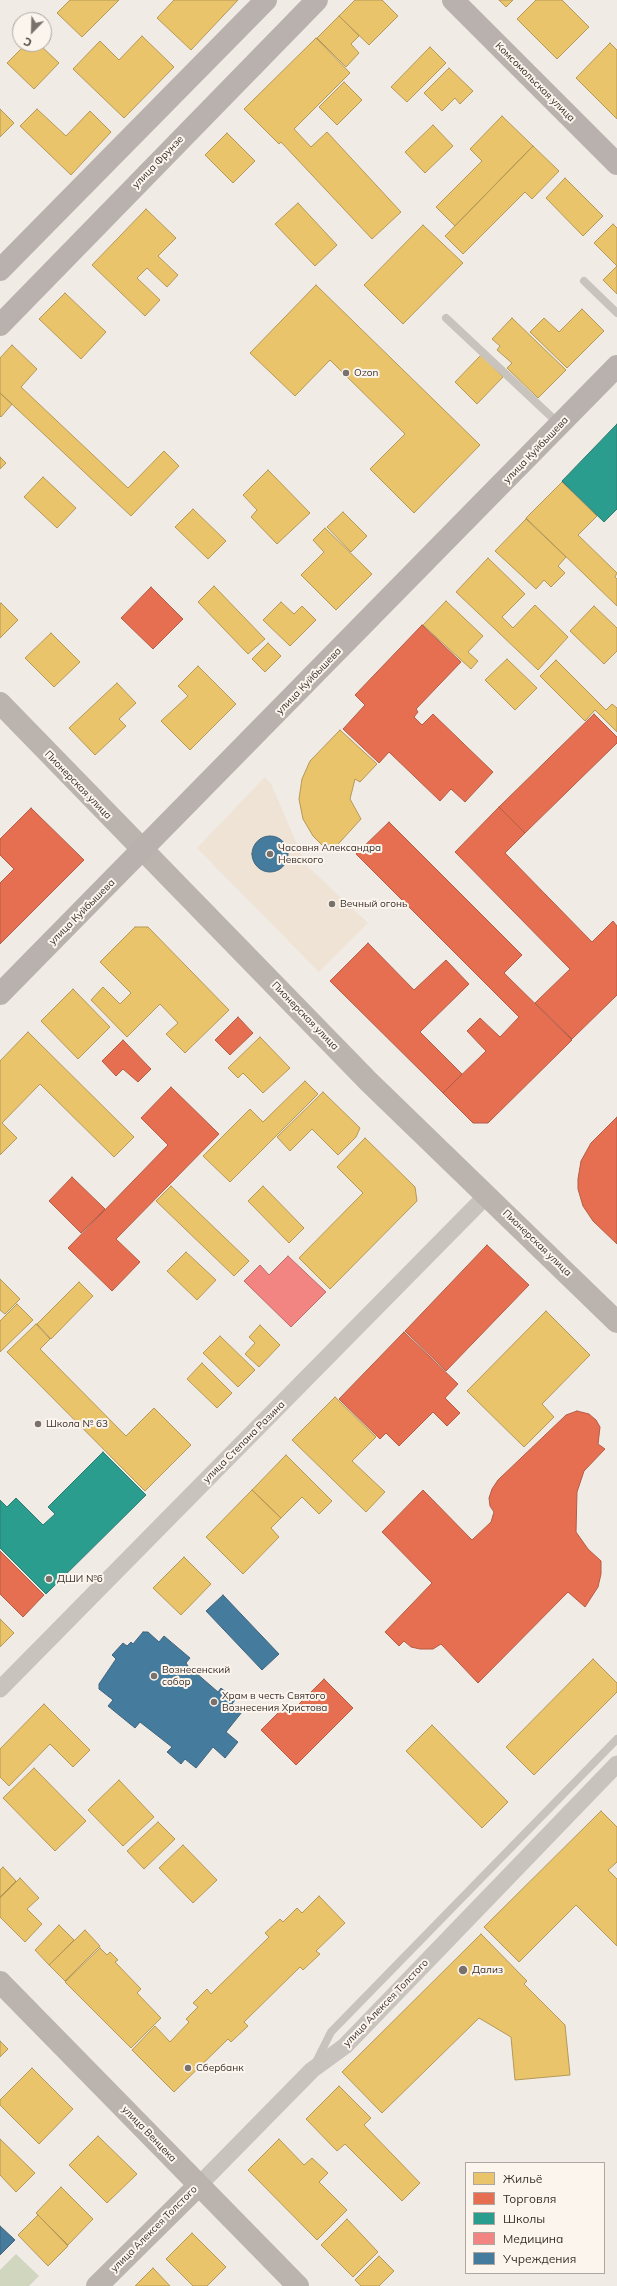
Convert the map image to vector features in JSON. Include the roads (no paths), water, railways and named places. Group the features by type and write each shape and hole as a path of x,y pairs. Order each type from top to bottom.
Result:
{"main road":[{"path":"0,270 266,0"},
{"name":"улица Фрунзе","path":"0,325 316,0"},
{"name":"Комсомольская улица","path":"453,0 617,164"},
{"name":"улица Куйбышева","path":"0,994 617,366"},
{"name":"Пионерская улица","path":"0,703 364,1076 617,1322"},
{"name":"улица Венцека","path":"0,1982 298,2286"},
{"name":"улица Алексея Толстого","path":"97,2286 199,2185"}],"street":[{"name":"улица Степана Разина","path":"0,1689 487,1195"},
{"name":"улица Алексея Толстого","path":"199,2185 312,2070 345,2046 617,1764"}],"lane":[{"path":"584,281 617,313"},
{"path":"446,318 560,425"},
{"path":"312,2070 331,2032 617,1739"}],"place":[{"name":"Ozon","path":"346,373"},
{"name":"Часовня Александра Невского","path":"270,854"},
{"name":"Вечный огонь","path":"332,904"},
{"name":"Школа № 63","path":"38,1424"},
{"name":"ДШИ №6","path":"49,1579"},
{"name":"Вознесенский собор","path":"154,1676"},
{"name":"Храм в честь Святого Вознесения Христова","path":"214,1702"},
{"name":"Дализ","path":"463,1970"},
{"name":"Сбербанк","path":"188,2068"}]}
